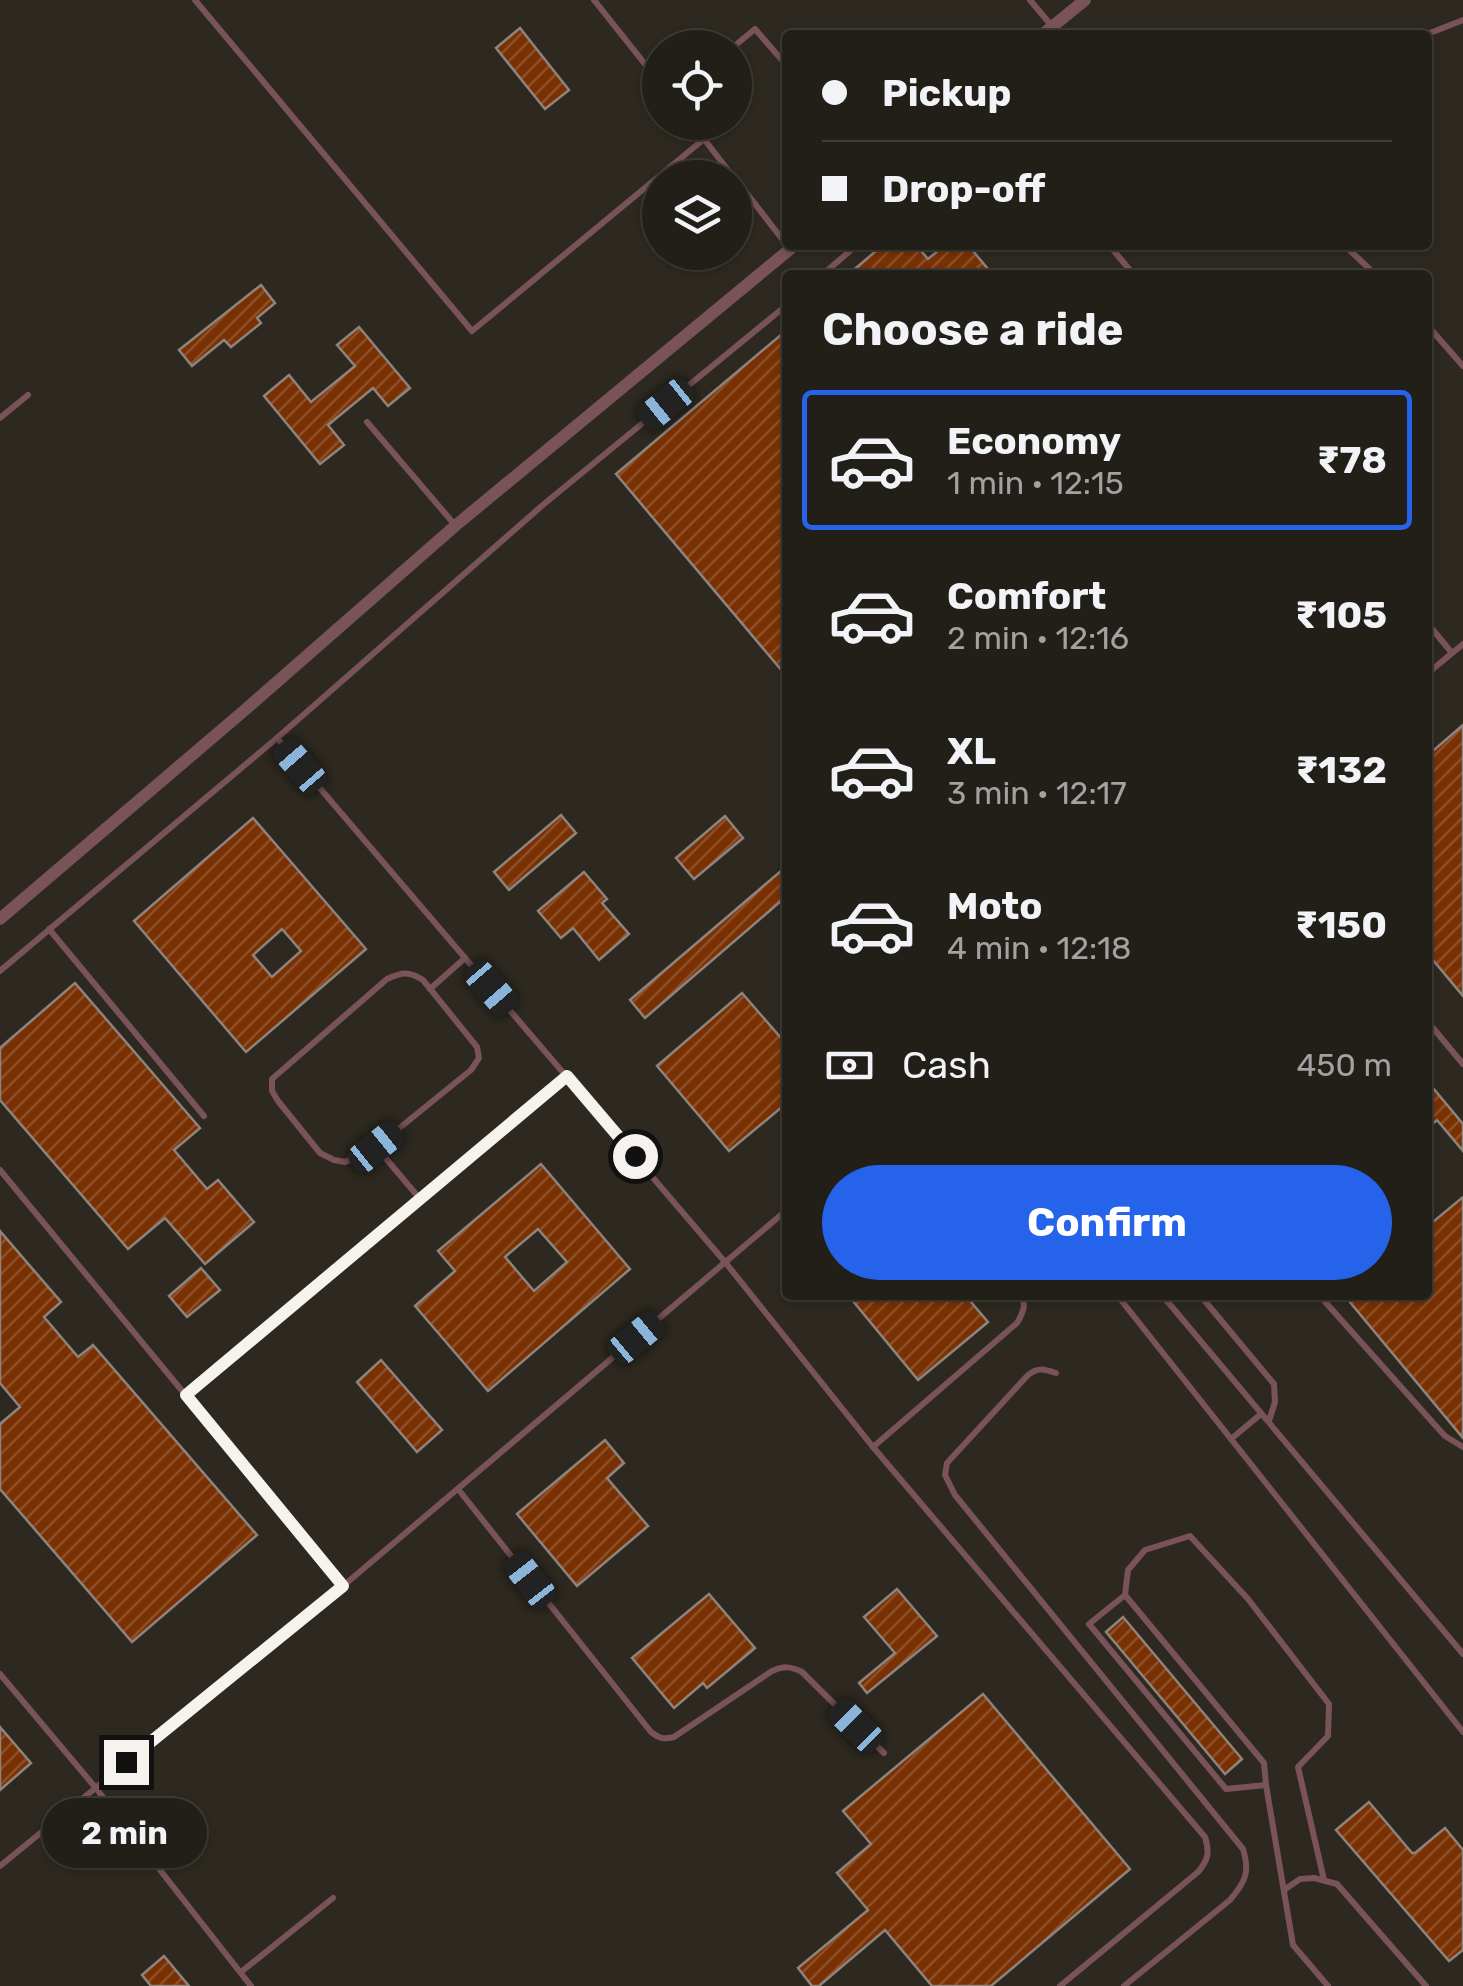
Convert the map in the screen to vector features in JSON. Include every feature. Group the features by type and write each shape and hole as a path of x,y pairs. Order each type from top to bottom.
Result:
{"street":[{"path":"1047,30 1084,0"},
{"path":"0,919 456,526 789,250"}],"lane":[{"path":"194,0 472,331 702,140"},
{"path":"594,0 642,60"},
{"path":"601,8 612,0"},
{"path":"1030,0 1045,30"},
{"path":"1432,32 1463,20"},
{"path":"752,31 755,29 782,60"},
{"path":"706,140 721,160"},
{"path":"752,198 782,234"},
{"path":"828,270 851,250"},
{"path":"1113,250 1130,270"},
{"path":"1349,250 1371,270"},
{"path":"0,971 277,738 544,504 782,309"},
{"path":"1432,331 1463,366"},
{"path":"0,418 28,395"},
{"path":"366,422 456,526"},
{"path":"1432,629 1452,653"},
{"path":"1432,670 1463,644"},
{"path":"277,738 725,1262 872,1447 1205,1837 1208,1860 1198,1872 1060,1986"},
{"path":"49,930 204,1116"},
{"path":"430,989 465,958"},
{"path":"411,973 423,980 477,1047 479,1058 471,1070 376,1147 344,1162 320,1153 278,1101 272,1091 272,1079 387,978 411,973"},
{"path":"1432,1027 1463,1064"},
{"path":"186,1395 567,1076"},
{"path":"376,1147 420,1200"},
{"path":"0,1170 343,1586"},
{"path":"0,1866 343,1586 782,1215"},
{"path":"872,1447 1016,1323 1022,1315 1024,1300"},
{"path":"1122,1300 1463,1732"},
{"path":"1166,1300 1463,1654"},
{"path":"1204,1300 1274,1384 1276,1402 1269,1423"},
{"path":"1323,1300 1434,1426 1463,1447"},
{"path":"1056,1373 1036,1369 1028,1375 947,1463 945,1475 955,1495 1242,1849 1248,1867 1241,1887 1230,1900 1124,1986"},
{"path":"1231,1439 1261,1414"},
{"path":"458,1489 659,1738 674,1737 772,1671 791,1666 802,1672 884,1753"},
{"path":"1266,1786 1226,1789 1089,1624 1125,1595 1128,1570 1145,1550 1190,1536 1248,1599 1329,1704 1328,1736 1298,1767 1324,1880"},
{"path":"1125,1595 1264,1763 1293,1945 1328,1986"},
{"path":"0,1674 96,1788 251,1986"},
{"path":"1284,1890 1300,1880 1314,1878 1337,1884 1426,1986"},
{"path":"241,1972 334,1898"}],"building":[{"path":"520,28 569,90 545,109 496,48"},
{"path":"877,250 920,250 928,259 939,250 972,250 989,270 858,270"},
{"path":"261,285 275,303 257,318 261,323 231,347 224,340 192,366 179,350"},
{"path":"359,327 410,388 388,406 373,388 328,425 344,445 320,464 264,396 289,375 311,402 355,366 337,345"},
{"path":"782,334 782,671 616,474"},
{"path":"1463,725 1463,996 1432,959 1432,752"},
{"path":"561,815 576,833 509,890 494,872"},
{"path":"725,816 743,838 694,879 676,858"},
{"path":"253,818 366,949 246,1052 134,921","holes":["282,929 301,951 272,977 253,955"]},
{"path":"782,870 782,900 645,1018 630,1000"},
{"path":"584,872 607,899 602,903 629,934 599,960 573,928 561,938 538,911"},
{"path":"75,983 200,1128 174,1150 207,1189 218,1180 254,1222 205,1264 165,1218 128,1249 0,1100 0,1048"},
{"path":"742,993 782,1039 782,1107 729,1151 657,1066"},
{"path":"1432,1087 1463,1124 1463,1151 1437,1120 1432,1124"},
{"path":"541,1164 630,1269 488,1391 415,1306 455,1271 438,1251","holes":["538,1229 567,1262 534,1291 505,1257"]},
{"path":"1463,1197 1463,1438 1348,1300 1432,1300 1432,1223"},
{"path":"0,1231 61,1302 44,1317 78,1357 93,1345 257,1535 132,1642 0,1489 0,1424 20,1407 0,1383"},
{"path":"201,1268 220,1290 187,1317 169,1296"},
{"path":"852,1300 969,1300 988,1322 918,1380"},
{"path":"381,1360 442,1430 417,1452 357,1382"},
{"path":"605,1440 624,1463 607,1478 648,1526 577,1586 517,1514"},
{"path":"897,1589 937,1636 867,1693 859,1683 895,1653 864,1617"},
{"path":"709,1594 755,1648 707,1688 703,1683 674,1708 632,1658"},
{"path":"1123,1617 1242,1759 1225,1774 1106,1632"},
{"path":"983,1694 1130,1869 991,1986 932,1986 885,1930 819,1986 812,1986 798,1968 868,1910 837,1873 871,1844 843,1811"},
{"path":"0,1727 31,1763 0,1790"},
{"path":"1369,1802 1412,1853 1445,1828 1463,1850 1463,1950 1449,1961 1336,1830"},
{"path":"164,1956 189,1986 151,1986 142,1975"}],"route":[{"path":"126,1762 343,1586 186,1395 567,1076 635,1156"}]}
